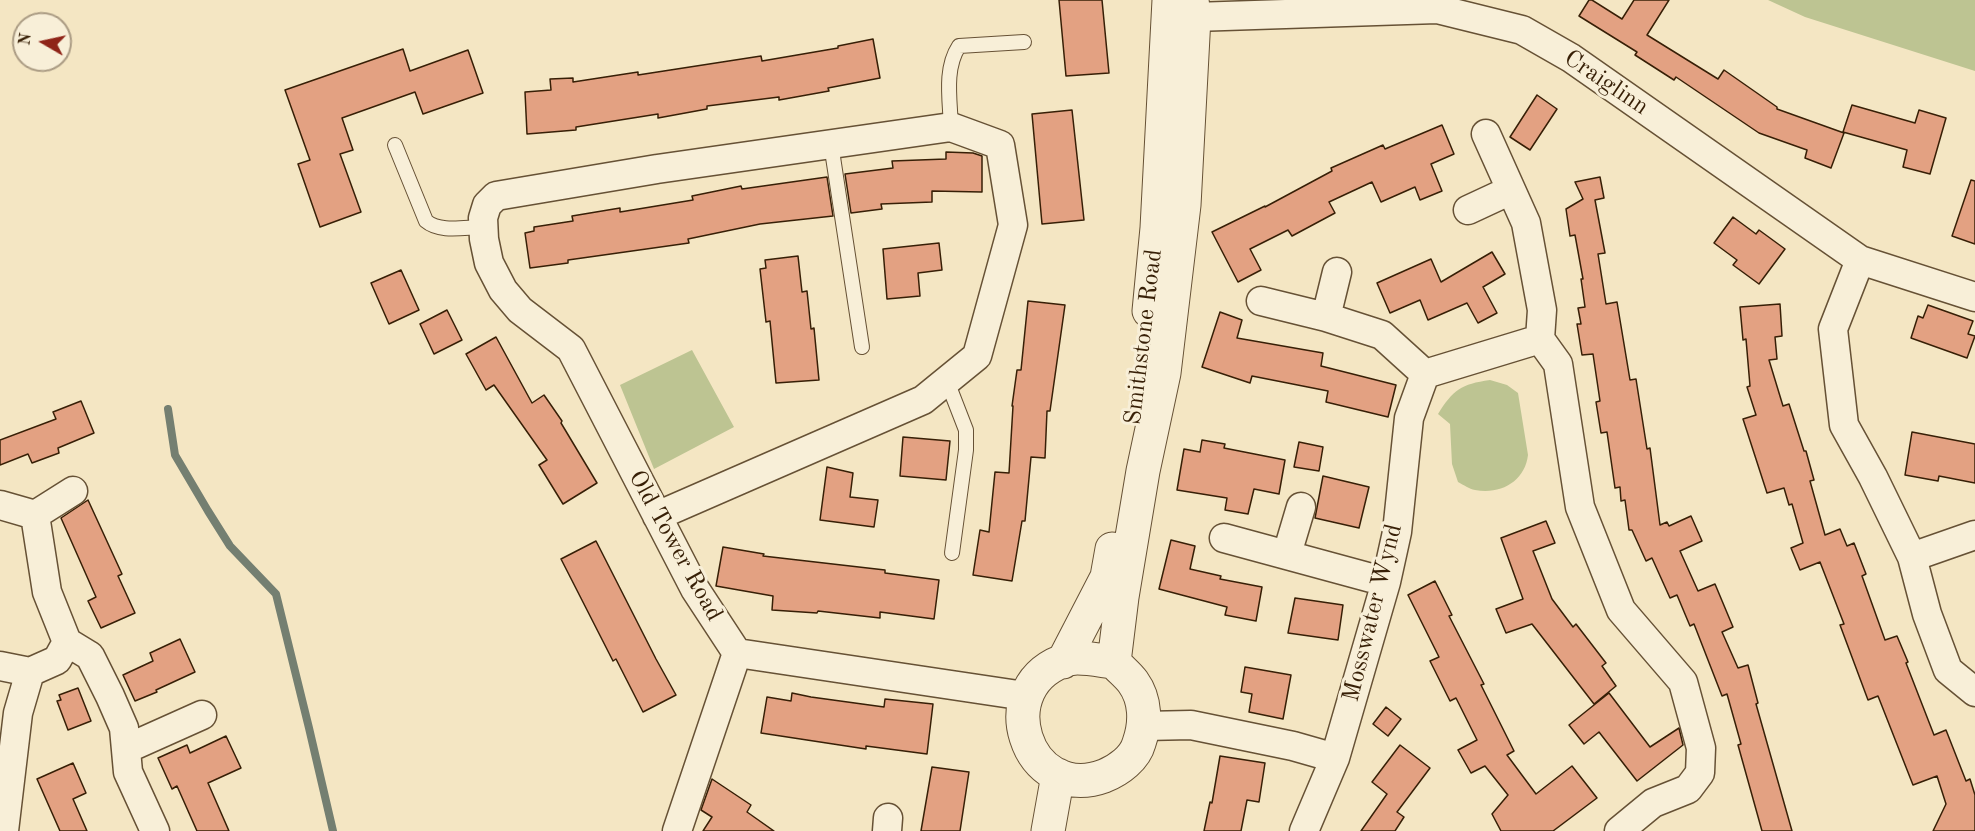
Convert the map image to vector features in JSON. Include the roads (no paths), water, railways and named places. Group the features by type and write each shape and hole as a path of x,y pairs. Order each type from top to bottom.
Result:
{"street":[{"name":"Smithstone Road","path":"1114,662 1122,597 1143,471 1164,373 1184,205 1185,6"},
{"name":"Smithstone Road","path":"1063,662 1107,577 1142,384 1157,228 1185,6"},
{"name":"Craiglinn","path":"1185,6 1437,9 1522,30 1571,58 1860,260 1975,297"},
{"path":"657,516 923,400 977,356 1014,225 1000,145 951,127 831,144"},
{"path":"1486,134 1526,223 1542,310 1540,339 1558,364 1580,507 1622,610 1683,682 1701,748 1700,773 1688,789 1653,803 1619,831"},
{"name":"Old Tower Road","path":"737,653 694,589 571,349 520,310 503,290 489,263 483,227 487,206 496,196 657,169 831,144"},
{"path":"1468,210 1511,190"},
{"path":"1860,260 1833,329 1844,425 1873,477 1912,557 1927,614 1948,670 1975,692"},
{"path":"1326,317 1337,272"},
{"path":"1261,301 1326,317 1382,335 1425,375 1540,339"},
{"name":"Mosswater Wynd","path":"1304,831 1335,758 1386,582 1397,532 1409,418 1425,375"},
{"path":"0,506 35,515 73,491"},
{"path":"1287,554 1301,507"},
{"path":"35,515 47,592 67,642 90,656 124,729 128,772 155,831"},
{"path":"1912,557 1975,535"},
{"path":"1224,538 1386,582"},
{"path":"0,666 30,672 57,660 67,642"},
{"path":"676,831 737,653 1026,696"},
{"path":"1071,658 1114,662 1133,682 1143,705 1144,726 1138,746 1132,756 1114,772 1095,779 1074,780 1058,775 1045,767 1030,750 1022,724 1026,696 1037,678 1045,670 1063,662 1071,658"},
{"path":"4,831 18,713 30,672"},
{"path":"126,749 202,715"},
{"path":"1144,726 1191,725 1293,746 1335,758"},
{"path":"1048,831 1058,775"}],"lane":[{"path":"951,127 950,69 952,57 959,46 1024,42"},
{"path":"831,144 862,346"},
{"path":"395,145 426,221 432,226 442,228 483,227"},
{"path":"947,381 966,430 966,450 952,554"}],"waterway":[{"path":"168,409 175,455 230,546 276,594 333,831"}]}
